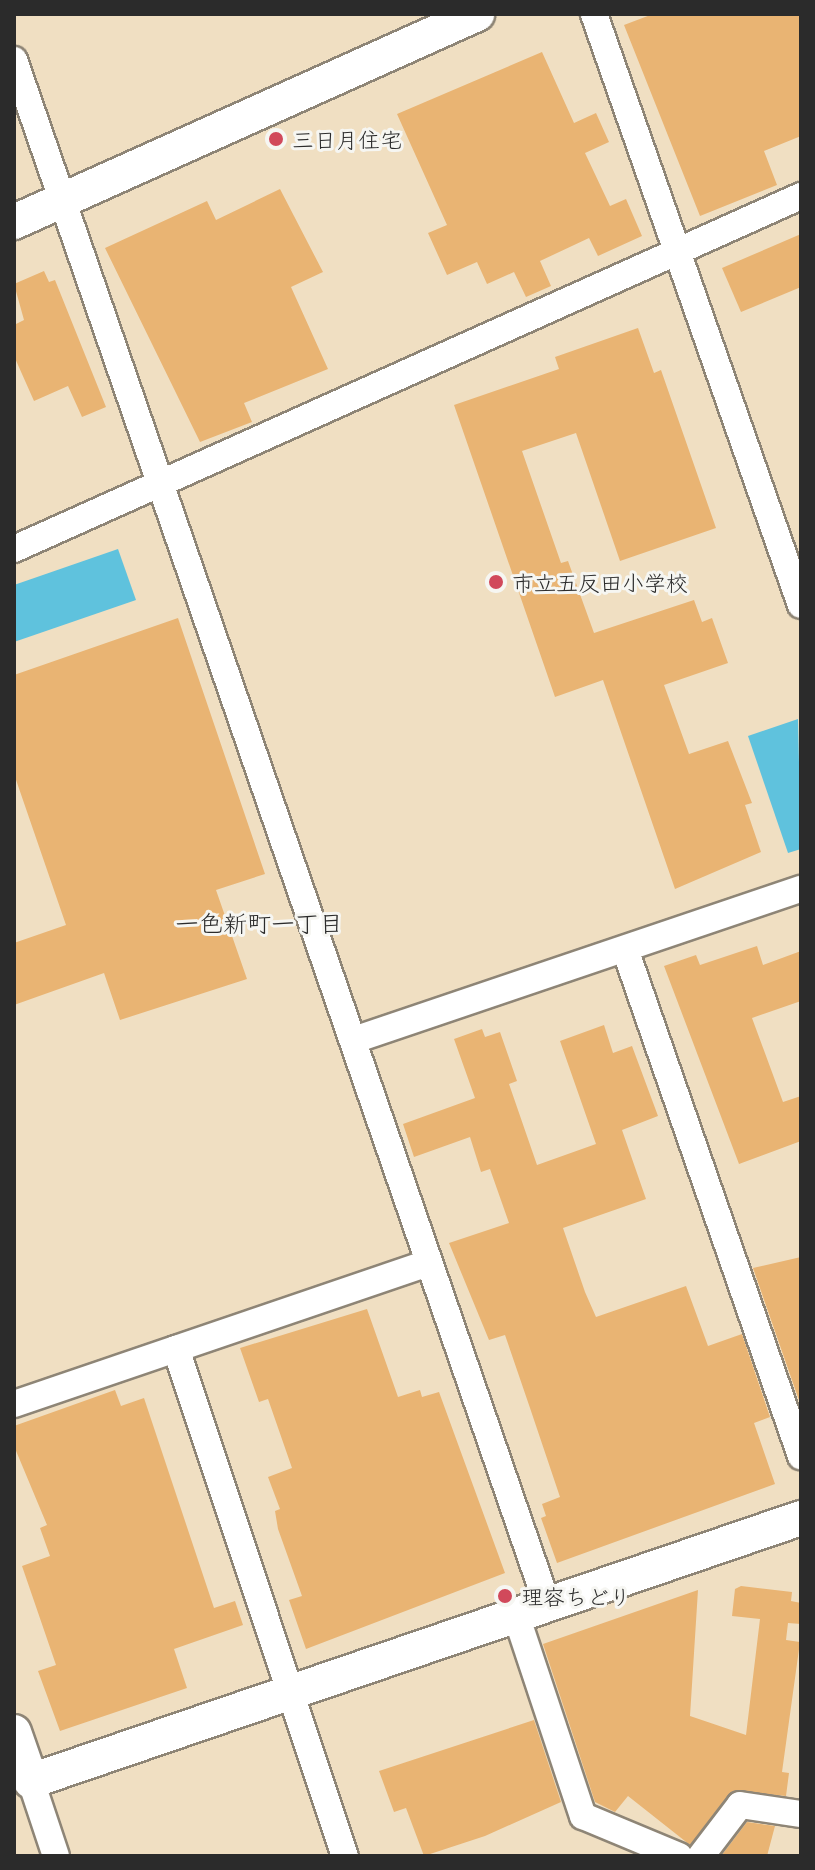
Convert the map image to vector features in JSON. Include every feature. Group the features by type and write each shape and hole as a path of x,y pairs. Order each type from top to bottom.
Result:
{"street":[{"path":"14,222 477,14"},
{"path":"594,14 801,605"},
{"path":"14,60 163,483 429,1263 531,1610 583,1816 679,1856"},
{"path":"14,549 801,196"},
{"path":"354,1040 801,889"},
{"path":"625,949 801,1456"},
{"path":"14,1404 429,1263"},
{"path":"176,1349 345,1856"},
{"path":"27,1791 290,1693 801,1518"},
{"path":"14,1732 27,1791 56,1856"},
{"path":"701,1856 740,1805 801,1814"}],"water":[{"path":"118,549 136,600 14,642 14,585"},
{"path":"798,719 801,849 788,853 748,736"}],"building":[{"path":"653,14 801,14 801,136 764,151 777,185 700,216 624,25"},
{"path":"542,52 574,123 596,113 609,142 585,153 610,206 626,199 642,236 598,256 589,238 540,261 551,286 526,297 514,272 487,284 477,262 447,275 428,233 447,225 397,114"},
{"path":"280,189 323,272 291,287 328,369 244,403 252,422 200,442 105,248 207,201 216,220"},
{"path":"801,234 801,287 741,312 722,268"},
{"path":"44,271 49,282 55,280 106,407 82,417 68,386 34,401 14,356 14,325 24,320 14,284"},
{"path":"638,328 654,373 661,370 716,528 620,561 576,433 522,451 561,563 568,561 594,633 694,600 702,622 712,618 728,663 664,685 689,754 728,741 752,803 745,805 761,852 675,889 603,680 555,697 454,405 559,369 555,357"},
{"path":"178,618 265,874 216,890 247,979 120,1020 104,973 14,1005 14,943 66,925 14,774 14,675"},
{"path":"757,946 763,965 801,951 801,1001 752,1018 783,1102 801,1096 801,1141 739,1164 664,966 696,955 700,965"},
{"path":"604,1025 613,1053 632,1046 658,1116 622,1130 646,1199 563,1228 585,1292 596,1317 686,1286 708,1346 742,1334 770,1417 754,1423 775,1484 557,1563 541,1518 546,1516 542,1504 560,1497 530,1408 505,1335 489,1340 449,1243 509,1223 490,1169 481,1172 470,1137 414,1157 403,1124 475,1098 454,1039 482,1029 485,1037 500,1032 517,1081 509,1084 537,1165 596,1144 560,1041"},
{"path":"801,1257 801,1406 753,1268"},
{"path":"367,1309 398,1397 420,1390 422,1397 439,1392 505,1573 306,1649 289,1600 302,1596 278,1529 275,1511 280,1509 268,1477 292,1468 268,1399 259,1402 240,1348"},
{"path":"115,1390 121,1406 144,1398 214,1608 235,1601 243,1625 174,1649 187,1688 60,1731 38,1671 56,1665 22,1566 50,1556 40,1528 47,1525 14,1446 14,1426"},
{"path":"741,1586 792,1592 791,1601 801,1603 801,1624 788,1623 786,1640 800,1642 782,1772 789,1773 786,1796 733,1791 690,1845 628,1796 615,1812 595,1802 543,1644 698,1590 690,1716 746,1735 760,1619 732,1616 735,1589"},
{"path":"534,1720 561,1802 485,1836 424,1856 406,1808 394,1812 379,1771"},
{"path":"747,1822 775,1826 767,1856 721,1856"}],"place":[{"name":"三日月住宅","path":"276,139"},
{"name":"市立五反田小学校","path":"496,582"},
{"name":"理容ちどり","path":"505,1596"}],"district":[{"name":"一色新町一丁目","path":"259,923"}]}
